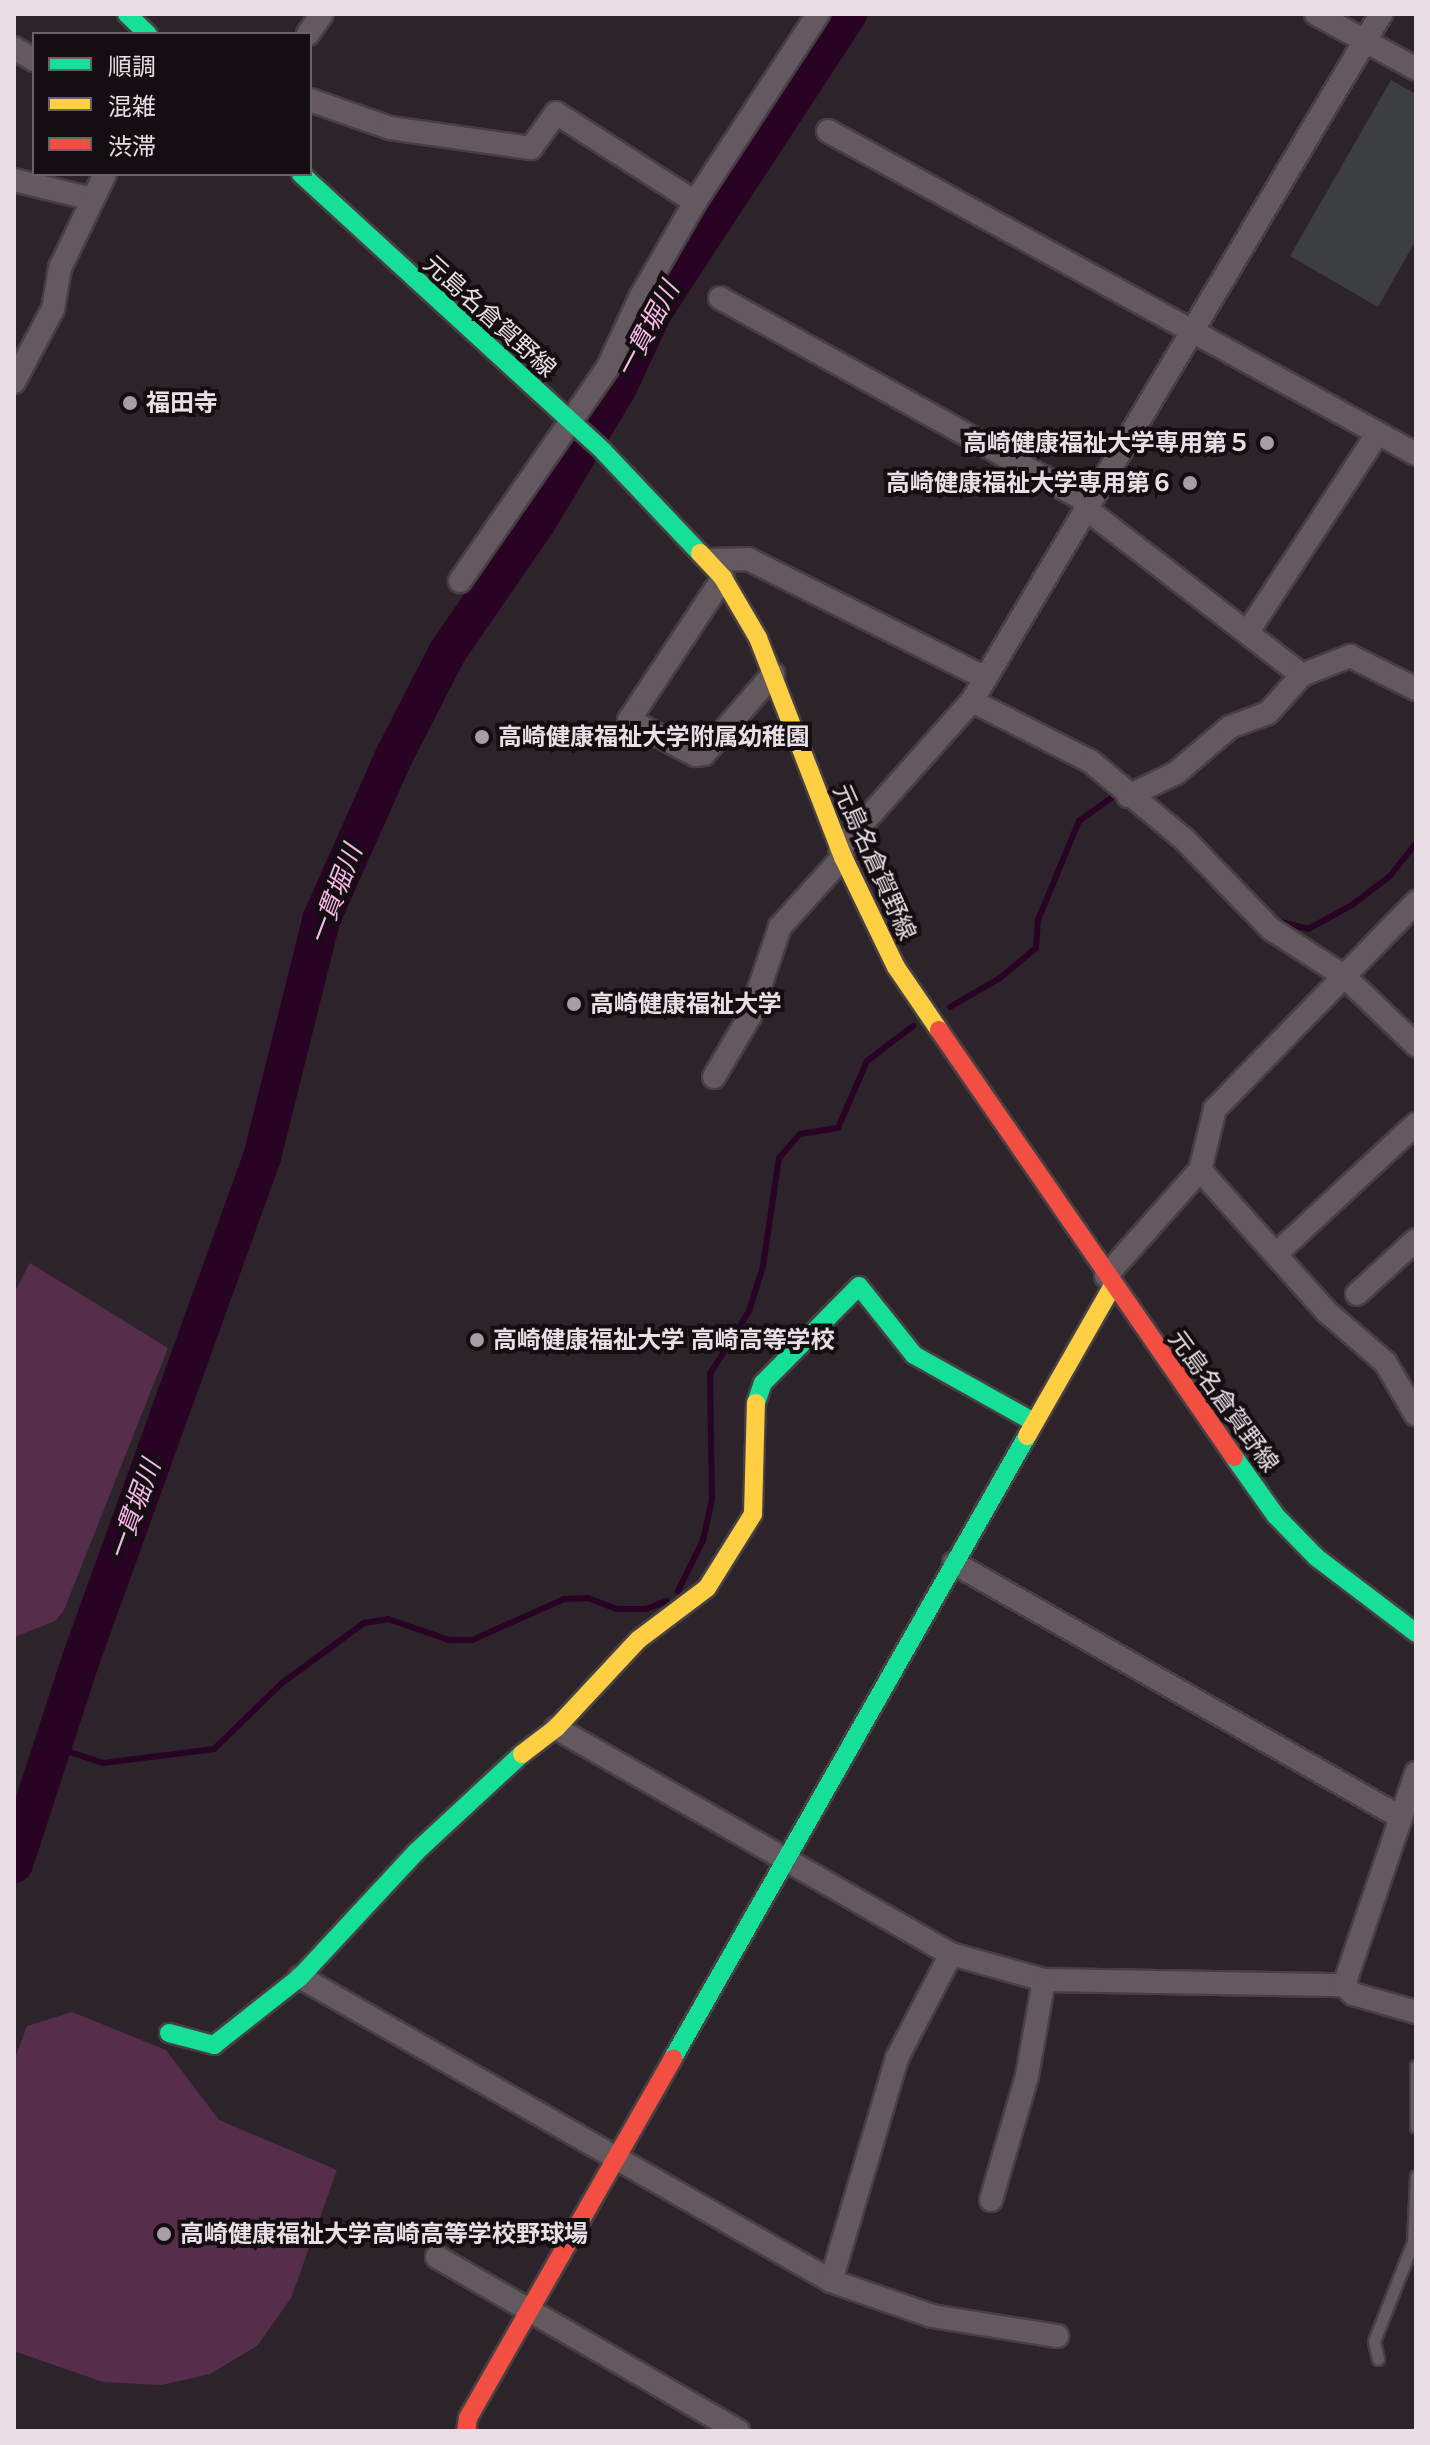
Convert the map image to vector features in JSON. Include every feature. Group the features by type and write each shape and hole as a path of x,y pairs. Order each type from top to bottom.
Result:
{"street":[{"path":"127,14 146,32"},
{"path":"309,32 322,14"},
{"path":"460,581 608,367 695,202 818,14"},
{"path":"1316,14 1416,69"},
{"path":"714,1077 750,1016 780,927 972,701 1381,14"},
{"path":"14,48 32,59"},
{"path":"312,101 390,128 531,148 556,113 695,202"},
{"path":"828,131 1416,454"},
{"path":"14,382 53,309 60,268 104,176"},
{"name":"元島名倉賀野線","path":"303,176 604,452 716,569 743,608 773,674 841,853 896,967 1109,1282 1276,1516 1316,1557 1416,1633"},
{"path":"14,180 92,199"},
{"path":"720,298 1086,505 1249,630 1302,675"},
{"path":"1249,630 1378,433"},
{"path":"773,674 704,754 695,755 629,720 716,569 748,559 986,678"},
{"path":"1128,796 1176,773 1230,727 1268,713 1302,675 1359,656 1416,689"},
{"path":"972,701 1090,761 1128,796 1184,839 1271,929 1344,976 1416,1045"},
{"path":"466,2431 468,2418 786,1863 1034,1422 1109,1282 1200,1170 1215,1109 1416,902"},
{"path":"1276,1254 1416,1124"},
{"path":"1200,1170 1327,1312 1385,1362 1416,1415"},
{"path":"1357,1294 1416,1240"},
{"path":"169,2033 214,2045 300,1977 416,1852 500,1771 556,1728 638,1640 707,1588 753,1514 755,1406 763,1383 859,1286 914,1355 1034,1422"},
{"path":"954,1563 1408,1807"},
{"path":"556,1728 786,1863 951,1954 1044,1980 1344,1985 1353,1994 1416,2012"},
{"path":"1344,1985 1408,1807 1416,1773"},
{"path":"831,2281 897,2058 951,1954"},
{"path":"300,1977 831,2281 932,2316 1057,2336"},
{"path":"991,2200 1027,2076 1044,1980"},
{"path":"437,2257 738,2431"}],"lane":[{"path":"1416,2066 1416,2127"},
{"path":"1378,2359 1374,2341 1413,2242 1416,2176"}],"shaded area":[{"path":"30,1263 168,1348 64,1610 55,1621 14,1637 14,1293"},
{"name":"高崎健康福祉大学高崎高等学校野球場","path":"72,2012 166,2050 219,2120 337,2170 291,2298 257,2346 210,2374 161,2385 103,2382 14,2351 14,2061 27,2026"}],"building":[{"path":"1391,80 1416,94 1416,240 1378,307 1290,256"}],"waterway":[{"name":"一貫堀川","path":"14,1864 81,1659 262,1157 321,920 395,754 448,651 537,522 618,387 653,312 848,14"},
{"path":"950,1007 1000,978 1036,948 1038,920 1079,821 1114,796"},
{"path":"1167,812 1192,832"},
{"path":"1277,921 1308,929 1352,905 1390,876 1416,843"},
{"path":"678,1591 703,1540 712,1499 710,1374 749,1311 763,1266 779,1158 800,1134 838,1128 867,1061 913,1026"},
{"path":"52,1746 103,1763 214,1749 282,1683 364,1623 388,1619 449,1640 472,1640 564,1599 588,1598 617,1609 646,1609 667,1601"}],"traffic: fast":[{"path":"127,14 146,32"},
{"path":"303,176 604,452 700,553"},
{"path":"756,1403 763,1383 859,1286 914,1355 1034,1422"},
{"path":"673,2058 1027,1436"},
{"path":"1234,1457 1276,1516 1316,1557 1416,1633"},
{"path":"169,2033 214,2045 300,1977 416,1852 522,1754"}],"traffic: slow":[{"path":"700,553 723,578 758,638 843,857 896,967 939,1030"},
{"path":"1027,1436 1112,1287"},
{"path":"522,1754 556,1728 638,1640 707,1588 753,1514 756,1403"}],"traffic: jam":[{"path":"939,1030 1234,1457"},
{"path":"466,2431 468,2418 673,2058"}],"place":[{"name":"福田寺","path":"130,403"},
{"name":"高崎健康福祉大学専用第５","path":"1267,443"},
{"name":"高崎健康福祉大学専用第６","path":"1190,483"},
{"name":"高崎健康福祉大学附属幼稚園","path":"482,737"},
{"name":"高崎健康福祉大学","path":"574,1004"},
{"name":"高崎健康福祉大学 高崎高等学校","path":"477,1340"},
{"name":"高崎健康福祉大学高崎高等学校野球場","path":"164,2234"}]}
